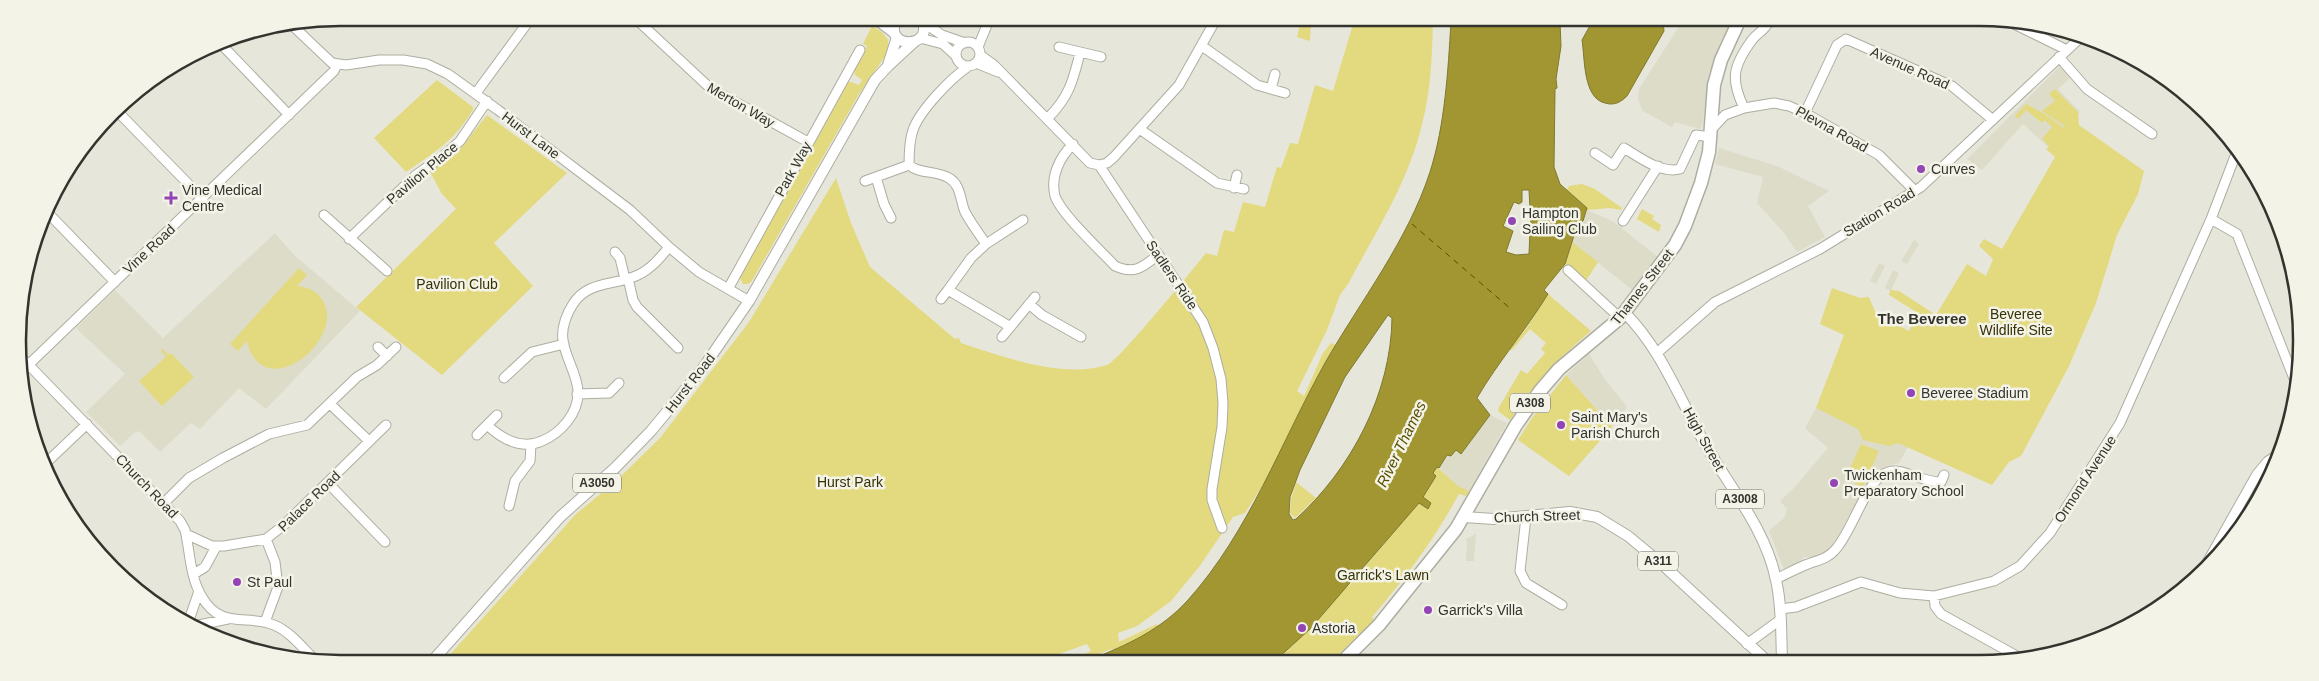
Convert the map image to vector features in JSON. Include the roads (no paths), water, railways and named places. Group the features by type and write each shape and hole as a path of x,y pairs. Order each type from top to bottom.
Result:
{"highway":[{"name":"A308","path":"1711,134 1714,85 1721,60 1736,26"},
{"name":"Thames Street","path":"1464,517 1516,425 1540,391 1559,369 1623,316 1674,246 1685,226 1701,183 1709,152 1711,134"},
{"name":"A308","path":"1350,655 1402,598 1464,517"}],"main road":[{"name":"Hurst Road","path":"888,66 896,36 894,26"},
{"path":"896,36 904,42 917,40 924,31 924,26"},
{"name":"Hurst Road","path":"439,655 560,517 616,467 651,431 703,368 749,301 875,80 917,40"},
{"name":"High Street","path":"1623,316 1642,330 1702,440 1748,512 1763,543 1776,579 1780,609 1782,655"},
{"name":"Church Street","path":"1464,517 1494,519 1570,512 1597,517 1609,523 1663,565 1760,655"}],"street":[{"path":"476,93 526,26"},
{"name":"Merton Way","path":"644,26 710,88 808,142"},
{"path":"884,26 896,36"},
{"path":"930,26 942,35 967,42 976,58"},
{"path":"947,85 957,58 957,49 986,26"},
{"path":"986,244 965,212 959,189 952,180 936,171 914,170 909,165 909,151 915,125 947,85 976,58 987,26"},
{"path":"1099,165 1107,163 1114,157 1179,85 1212,26"},
{"path":"1744,108 1736,91 1734,77 1743,55 1754,38 1766,26"},
{"path":"296,29 322,55 337,64"},
{"path":"2026,30 2067,50"},
{"name":"Avenue Road","path":"1805,113 1837,45 1846,39 1952,86 1993,120"},
{"path":"917,40 943,44 962,65 976,58"},
{"name":"Station Road","path":"1656,353 1715,302 1820,249 1915,191 1943,168 2076,42"},
{"path":"1059,46 1101,57"},
{"path":"1202,46 1257,85 1285,93"},
{"path":"225,48 289,115"},
{"name":"Park Way","path":"728,289 860,50"},
{"path":"1048,118 1066,98 1080,53"},
{"path":"2059,57 2087,89 2152,134"},
{"name":"Sadlers Ride","path":"976,58 1000,72 1048,118 1090,163 1099,165 1203,322 1221,379 1222,427 1212,500 1222,528"},
{"name":"Hurst Lane","path":"337,64 395,59 420,62 442,70 487,101 630,210 669,247 700,272 749,301"},
{"name":"Vine Road","path":"27,362 115,282 332,74 337,64"},
{"path":"1271,89 1275,74"},
{"name":"Pavilion Place","path":"350,239 416,175 460,141 487,101"},
{"name":"Plevna Road","path":"1711,134 1725,115 1744,108 1774,103 1805,113 1879,155 1915,191"},
{"path":"121,115 203,198"},
{"path":"1140,130 1217,183 1244,189"},
{"path":"1595,154 1613,165 1624,148 1658,166 1672,171 1680,169 1696,135 1711,134"},
{"path":"1073,144 1061,156 1057,165 1055,195 1061,207 1115,266 1126,271 1136,270 1158,255"},
{"name":"Ormond Avenue","path":"1780,609 1796,607 1861,582 1900,592 1934,596 1994,581 2020,566 2050,534 2120,423 2211,219 2234,158"},
{"path":"865,181 909,165"},
{"path":"1623,221 1658,166"},
{"path":"1234,188 1237,175"},
{"path":"876,177 884,204 891,218"},
{"path":"324,216 387,271"},
{"path":"52,217 115,282"},
{"path":"2211,219 2237,234 2291,371"},
{"path":"941,299 972,258 986,244 1023,220"},
{"path":"487,425 502,438 530,445 551,437 562,429 571,417 578,394 563,339 565,318 574,302 584,292 596,286 637,276 654,264 669,247"},
{"path":"614,252 620,258 637,307 678,348"},
{"path":"1568,270 1623,316"},
{"path":"948,290 971,306 988,312 1009,326"},
{"path":"1002,338 1009,326 1032,301 1042,315 1081,338"},
{"path":"504,378 532,352 564,344"},
{"path":"378,347 387,356"},
{"path":"164,503 189,478 223,458 269,434 307,425 357,377 387,356 396,347"},
{"name":"Church Road","path":"28,366 87,424 180,520 186,534 198,591 208,605 228,619"},
{"path":"578,394 609,393 618,383"},
{"path":"330,404 369,442"},
{"path":"477,435 497,416"},
{"path":"49,460 87,424"},
{"name":"Palace Road","path":"216,547 266,539 386,425"},
{"path":"509,506 515,481 530,461 530,445"},
{"path":"2216,547 2257,474 2269,460"},
{"path":"1776,579 1808,564 1822,560 1834,550 1852,526 1873,482 1888,472 1899,471 1925,482 1943,482"},
{"path":"328,482 385,542"},
{"path":"1526,516 1520,572 1522,578 1526,583 1562,605"},
{"path":"186,534 216,547 205,567 194,574"},
{"path":"265,622 278,587 275,562 266,539"},
{"path":"190,616 198,591"},
{"path":"1934,596 1935,606 1941,614 2011,653"},
{"path":"205,624 228,619 265,622 286,631 308,653"},
{"path":"1747,644 1780,620"}],"water":[{"name":"River Thames","path":"1451,26 1560,26 1561,46 1556,79 1557,88 1555,89 1554,167 1560,184 1587,208 1583,221 1577,226 1565,264 1544,290 1548,294 1477,398 1490,415 1461,454 1456,450 1451,456 1447,455 1439,468 1437,467 1433,473 1436,476 1423,497 1431,503 1428,509 1419,503 1310,629 1281,655 1100,655 1143,636 1178,610 1210,574 1247,516 1325,363 1409,223 1430,172 1439,136 1445,98","holes":["1522,190 1529,190 1531,227 1526,227 1526,230 1530,230 1529,254 1516,255 1506,252 1513,231 1503,226 1514,202 1519,204 1522,202","1388,315 1392,318 1390,346 1384,374 1376,402 1364,428 1334,477 1316,499 1293,520 1289,514 1290,497 1300,470 1345,377"]},
{"path":"1590,26 1663,26 1664,31 1627,96 1617,103 1605,103 1598,100 1593,94 1586,77 1582,40"}],"place":[{"name":"Curves","path":"1921,169"},
{"name":"Vine Medical Centre","path":"171,198"},
{"name":"Hampton Sailing Club","path":"1512,221"},
{"name":"Beveree Stadium","path":"1911,393"},
{"name":"Saint Mary's Parish Church","path":"1561,425"},
{"name":"Twickenham Preparatory School","path":"1834,483"},
{"name":"St Paul","path":"237,582"},
{"name":"Garrick's Villa","path":"1428,610"},
{"name":"Astoria","path":"1302,628"}],"district":[{"name":"The Beveree","path":"1922,318"}],"park label":[{"name":"Pavilion Club","path":"457,284"},
{"name":"Beveree Wildlife Site","path":"2016,322"},
{"name":"Hurst Park","path":"850,482"},
{"name":"Garrick's Lawn","path":"1383,575"}]}
